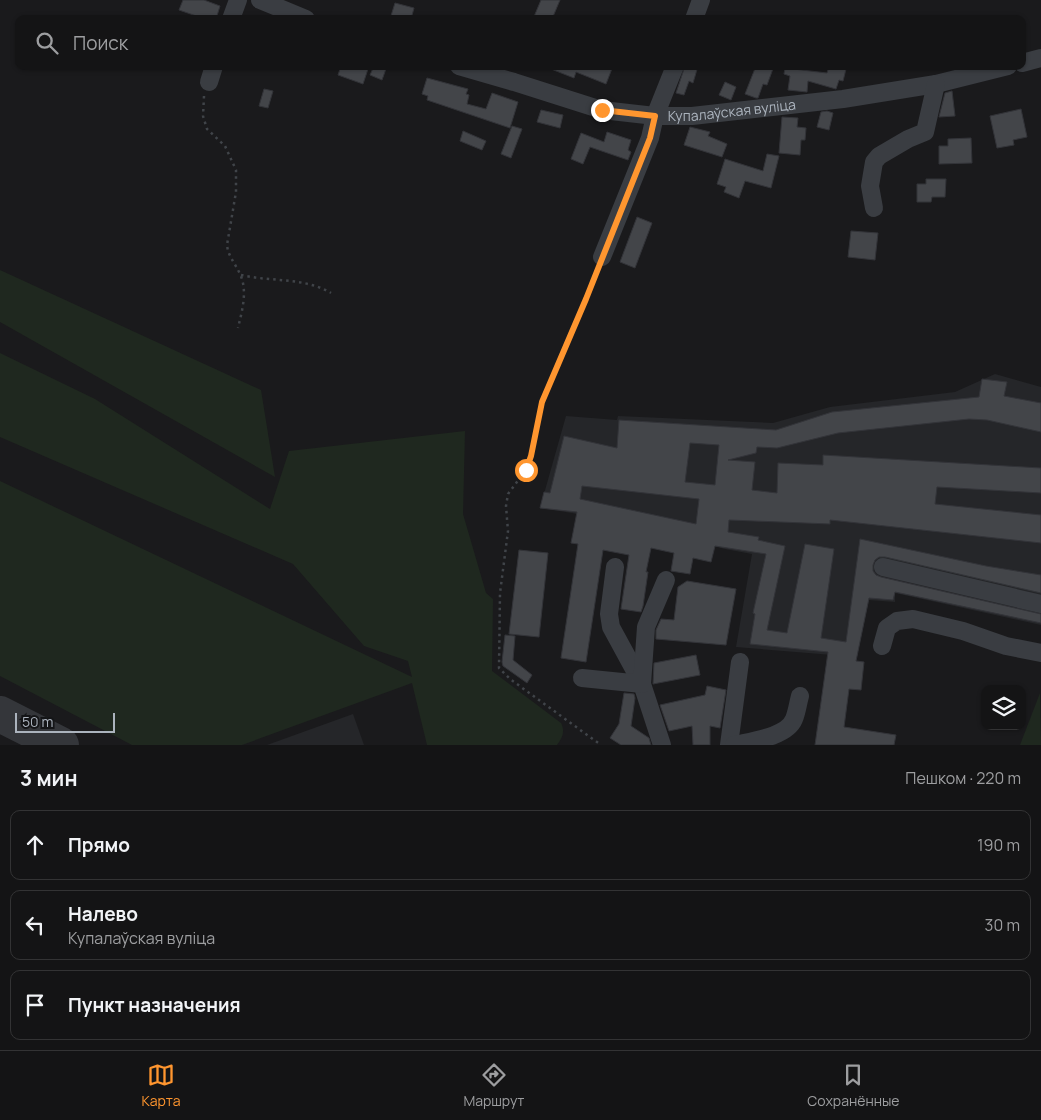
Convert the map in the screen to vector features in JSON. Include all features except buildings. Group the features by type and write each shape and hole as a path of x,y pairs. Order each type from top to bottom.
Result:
{"street":[{"path":"232,15 238,0"},
{"path":"260,0 296,15"},
{"path":"695,15 701,0"},
{"path":"1026,62 1041,58"},
{"name":"Купалаўская вуліца","path":"473,70 602,110 655,116 692,116 843,99 936,84 992,70"},
{"path":"602,257 650,138 655,116 673,70"},
{"path":"874,208 870,186 874,162 879,156 908,139 925,132 936,84"},
{"path":"615,567 609,614 611,627 642,684 662,745"},
{"path":"883,567 1041,604"},
{"path":"642,684 646,628 666,580"},
{"path":"882,646 886,628 897,621 913,619 964,631 1006,646 1041,653"},
{"path":"729,745 740,662"},
{"path":"582,678 642,684"},
{"path":"734,745 777,734 788,728 794,720 800,696"}],"path":[{"path":"211,74 203,101 203,116 207,129 224,146 236,170 236,192 227,244 228,252 241,276 244,296 238,328"},
{"path":"600,745 499,668 500,592 508,531 506,506 508,494 526,470 531,456 542,402 602,257"},
{"path":"241,276 259,280 296,281 320,286 331,293"}],"shaded area":[{"path":"0,270 261,390 275,477 0,322"},
{"path":"0,353 95,399 270,509 289,451 465,431 463,514 486,593 493,599 492,671 561,723 562,737 557,745 427,745 412,683 242,745 132,745 0,676 0,481 412,677 408,661 364,646 293,564 0,437"},
{"path":"995,374 1041,387 1041,625 895,593 895,602 869,600 857,657 736,647 752,554 572,513 540,508 566,416 617,420 618,416 773,423 830,407 955,392"},
{"path":"1040,693 1041,745 1020,745"},
{"path":"353,714 364,745 267,745"}],"taxiway":[{"path":"0,714 61,745"}],"route":[{"path":"526,470 531,456 542,402 586,299 650,138 655,116 602,110"}]}
